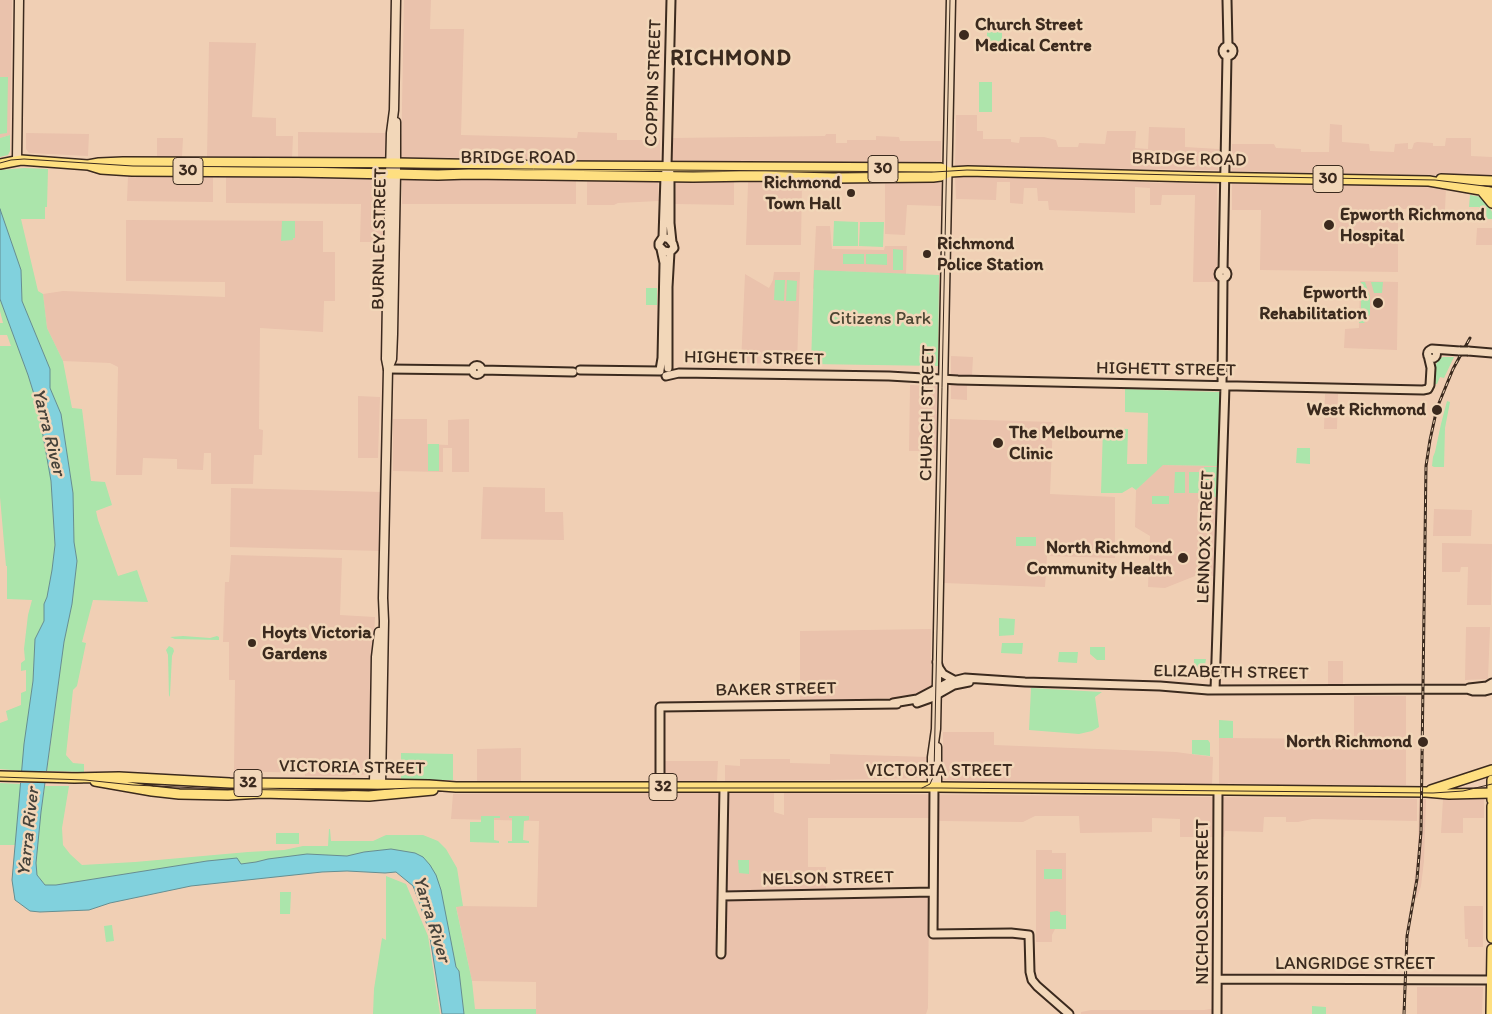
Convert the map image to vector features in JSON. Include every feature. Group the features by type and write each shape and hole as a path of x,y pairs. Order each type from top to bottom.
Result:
{"main road":[{"path":"17,160 19,0"},
{"name":"BURNLEY STREET","path":"377,784 388,369 386,358 394,163 391,133 394,110 396,0"},
{"name":"CHURCH STREET","path":"934,787 938,760 936,736 937,662 951,0"},
{"name":"BRIDGE ROAD","path":"1,164 17,160 88,165 99,163 128,167 292,168 393,174 453,169"},
{"name":"BRIDGE ROAD","path":"292,168 394,163 453,169 552,170 668,176 756,172 790,167 851,173"},
{"name":"BRIDGE ROAD","path":"581,171 667,166 740,172"},
{"path":"790,167 790,177"},
{"name":"BRIDGE ROAD","path":"756,172 790,177 941,168 948,172 1086,174 1093,178 1128,179 1129,175 1492,181"},
{"name":"30","path":"1074,174 1082,171 1111,171 1129,175"},
{"name":"BRIDGE ROAD","path":"1429,181 1492,192"},
{"path":"1482,191 1492,203"},
{"name":"32","path":"1426,792 1492,770"},
{"name":"VICTORIA STREET","path":"0,776 72,778 92,776 230,783 433,785 452,787 1157,789 1181,786 1212,787 1218,790"},
{"name":"VICTORIA STREET","path":"72,778 175,794 224,795 262,793 376,796 452,787"},
{"path":"149,791 156,779"},
{"path":"1492,780 1492,800"},
{"path":"376,796 377,784"},
{"name":"32","path":"1378,792 1394,788 1441,787"},
{"name":"32","path":"1218,790 1229,793 1251,794 1284,790 1449,794"},
{"name":"32","path":"1378,792 1398,795 1492,793"},
{"path":"1492,806 1492,938"},
{"path":"1491,1014 1492,948"}],"street":[{"name":"COPPIN STREET","path":"671,0 667,166 672,242"},
{"name":"LENNOX STREET","path":"1215,690 1224,403 1223,274 1227,56 1233,52 1231,47 1228,46 1227,0"},
{"name":"COPPIN STREET","path":"663,237 668,190"},
{"path":"663,237 672,242 674,246 670,252 665,371 662,358 664,263 659,243 663,237"},
{"path":"661,249 670,252"},
{"name":"HIGHETT STREET","path":"388,369 472,370 477,365 480,366 481,370 843,374 944,379 1423,390 1428,388 1430,384 1430,368 1433,354 1443,349 1492,352"},
{"path":"937,662 943,674 954,680"},
{"name":"ELIZABETH STREET","path":"937,692 954,680 968,678 995,681 1118,684 1215,690 1466,689 1487,686 1492,683"},
{"name":"ELIZABETH STREET","path":"937,692 958,684 995,681"},
{"name":"ELIZABETH STREET","path":"1466,689 1473,691 1492,689"},
{"name":"BAKER STREET","path":"660,787 660,707 892,703 917,699 937,692"},
{"path":"722,954 724,787"},
{"name":"CHURCH STREET","path":"934,787 933,934 1011,933 1029,935 1032,980 1069,1014"},
{"name":"NICHOLSON STREET","path":"1217,1014 1218,790"},
{"name":"NELSON STREET","path":"723,896 933,892"},
{"name":"LANGRIDGE STREET","path":"1218,979 1492,980"}],"shaded area":[{"path":"0,0 12,0 10,135 0,138"},
{"path":"404,0 431,0 430,29 464,29 461,135 577,138 578,132 617,133 617,140 660,140 660,162 401,160"},
{"path":"209,42 256,43 252,117 276,118 276,136 293,136 292,159 207,158"},
{"path":"956,115 977,115 977,131 983,131 983,139 1011,139 1011,142 1019,143 1020,137 1044,137 1056,140 1058,147 1078,147 1079,143 1105,144 1107,131 1136,131 1135,148 1148,149 1149,127 1185,128 1185,147 1219,149 1218,170 955,167"},
{"path":"1330,124 1342,125 1342,142 1369,144 1370,151 1394,152 1395,144 1408,143 1408,149 1412,149 1414,143 1417,142 1433,143 1433,146 1445,146 1446,138 1471,138 1471,156 1492,157 1492,176 1232,171 1232,144 1274,144 1276,148 1301,149 1301,152 1329,152"},
{"path":"298,132 389,133 387,160 298,161"},
{"path":"26,133 89,134 88,156 29,153 26,149"},
{"path":"826,134 836,134 836,143 847,143 847,140 876,140 876,136 899,137 900,141 941,141 941,163 671,162 672,138 825,136"},
{"path":"157,138 183,138 182,157 157,157"},
{"path":"128,176 213,176 213,202 127,201"},
{"path":"226,176 385,178 383,242 360,242 361,204 226,203"},
{"path":"955,176 1082,178 1091,181 1217,184 1217,282 1193,282 1195,195 1162,195 1161,205 1150,205 1150,188 1135,187 1135,213 1049,210 1048,201 1038,201 1037,188 1024,188 1023,204 1010,203 1010,182 997,182 996,200 956,199"},
{"path":"402,179 576,180 576,204 402,204"},
{"path":"587,180 658,180 659,201 587,205"},
{"path":"676,180 734,181 734,205 675,204"},
{"path":"748,182 802,183 801,245 746,245"},
{"path":"885,182 941,183 941,206 907,205 905,235 885,234"},
{"name":"Epworth Richmond Hospital","path":"1232,183 1446,187 1445,210 1403,209 1398,205 1398,272 1260,270 1261,210 1232,210"},
{"path":"126,220 323,221 323,252 335,252 335,301 324,301 323,332 260,328 259,429 263,430 262,455 254,455 253,484 211,484 211,453 204,453 203,470 177,469 177,459 143,458 142,475 116,475 118,367 110,363 63,361 47,328 43,294 63,291 225,297 225,282 126,281"},
{"path":"816,226 830,226 832,249 884,250 885,246 907,246 906,274 836,271 813,289"},
{"path":"1477,228 1492,228 1492,245 1476,245"},
{"path":"774,272 800,272 797,364 741,363 745,274 769,288"},
{"name":"Epworth Rehabilitation","path":"1360,281 1398,282 1397,350 1344,348 1345,329 1359,328"},
{"path":"951,356 973,357 972,376 951,376"},
{"path":"910,385 937,386 937,451 909,451"},
{"path":"951,385 967,385 967,400 951,399"},
{"path":"1325,394 1338,394 1337,429 1324,429"},
{"path":"358,396 380,397 378,458 358,458"},
{"path":"393,419 427,419 427,444 448,445 448,420 469,419 469,472 452,472 452,448 443,448 443,472 393,471"},
{"path":"950,419 1053,422 1050,494 1115,497 1115,558 1047,556 1045,587 944,583"},
{"path":"1162,465 1218,466 1216,576 1195,576 1165,588 1148,587 1150,536 1135,527 1136,490"},
{"path":"483,487 545,488 545,512 563,512 564,540 481,539"},
{"path":"231,488 382,492 381,551 230,547"},
{"path":"1434,509 1472,510 1471,536 1433,536"},
{"path":"1442,543 1492,544 1491,605 1467,605 1468,567 1461,567 1460,572 1442,572"},
{"path":"231,555 342,558 340,615 375,617 369,774 305,776 305,773 234,771 235,680 229,680 229,642 223,642 225,582 229,582"},
{"path":"1466,627 1490,627 1488,679 1465,680"},
{"path":"931,629 931,685 915,695 896,698 800,701 800,631"},
{"path":"1328,661 1343,661 1343,684 1328,684"},
{"path":"1354,696 1406,696 1406,785 1219,785 1219,738 1354,739"},
{"path":"943,732 994,732 994,745 1176,752 1213,757 1212,786 943,780"},
{"path":"521,748 521,781 477,781 477,749"},
{"path":"830,754 929,757 928,778 725,782 725,765 740,766 740,759 790,759 790,763 830,764"},
{"path":"662,761 718,761 717,782 663,782"},
{"path":"592,791 774,793 774,812 784,815 784,793 1417,799 1417,821 1312,819 1286,822 1286,817 1264,817 1263,832 1225,831 1224,837 1180,837 1180,819 1152,818 1152,832 1080,833 1079,816 1035,816 1023,822 941,821 927,818 808,818 808,867 826,867 826,896 929,894 928,1008 926,1014 536,1014 536,982 472,981 456,906 537,907 539,821 451,819 453,794"},
{"path":"1419,799 1426,799 1424,861 1421,886 1417,898 1412,898 1418,848"},
{"path":"1443,799 1484,799 1484,818 1463,818 1463,833 1441,833"},
{"path":"1036,850 1052,850 1052,853 1066,853 1066,929 1055,929 1052,935 1052,942 1036,942"},
{"path":"1464,906 1483,906 1483,947 1468,947 1468,939 1465,939"},
{"path":"1417,987 1483,987 1482,1014 1417,1014"},
{"path":"1217,1008 1217,1014 1081,1014 1081,1012 1091,1010 1204,1010"}],"green space":[{"path":"987,29 1002,29 1002,45 987,45"},
{"path":"0,77 8,77 7,133 0,134"},
{"path":"979,82 992,82 992,112 979,112"},
{"path":"10,135 10,151 8,155 0,157 0,138"},
{"path":"48,169 45,219 21,219 38,291 43,294 47,328 63,361 72,408 82,409 91,481 105,482 112,505 96,511 98,520 118,576 137,570 148,602 93,600 82,642 86,643 77,686 73,690 66,755 73,763 84,764 84,772 47,771 77,561 74,542 73,493 61,414 50,388 50,369 22,301 21,270 0,209 0,170"},
{"path":"1470,195 1485,198 1492,212 1492,219 1478,219 1479,207 1469,207"},
{"path":"282,221 295,221 295,238 293,240 281,241"},
{"path":"834,221 858,222 858,246 833,246"},
{"path":"860,222 884,222 883,247 859,246"},
{"path":"893,249 903,250 903,270 893,270"},
{"path":"843,254 864,254 864,264 843,264"},
{"path":"866,254 887,254 887,265 866,264"},
{"name":"Citizens Park","path":"814,270 939,275 938,366 811,364"},
{"path":"775,280 785,280 784,301 774,300"},
{"path":"787,280 797,281 796,301 786,301"},
{"path":"1361,282 1365,282 1370,297 1370,314 1364,323 1359,323 1361,316"},
{"path":"1371,282 1383,282 1382,293 1374,293"},
{"path":"646,288 657,288 657,305 646,305"},
{"path":"0,299 38,407 51,481 55,545 52,571 44,604 44,621 35,639 33,680 22,771 0,769 0,723 8,720 6,711 21,705 21,693 26,691 26,670 21,671 21,663 25,660 24,649 28,615 32,600 7,599 7,566 0,497 0,346 11,346 7,335 0,335 0,323 3,323"},
{"path":"1454,357 1444,378 1440,377 1437,384 1435,384 1436,365 1438,359"},
{"path":"1125,389 1220,392 1218,466 1163,465 1136,490 1132,487 1122,493 1101,493 1103,428 1128,429 1127,464 1147,464 1148,413 1125,412"},
{"path":"1447,401 1450,402 1445,428 1444,467 1434,467 1432,466 1433,457"},
{"path":"428,444 439,444 439,471 428,471"},
{"path":"1297,448 1310,448 1310,464 1296,463"},
{"path":"1204,467 1217,467 1217,497 1203,497"},
{"path":"1175,472 1185,472 1185,493 1174,493"},
{"path":"1189,472 1200,472 1199,493 1189,493"},
{"path":"1152,496 1169,496 1169,504 1152,504"},
{"path":"1016,537 1036,537 1036,546 1016,546"},
{"path":"999,618 1015,619 1014,635 999,636"},
{"path":"217,636 219,640 175,639 170,637 210,638"},
{"path":"1002,643 1023,643 1022,654 1001,653"},
{"path":"169,646 174,651 169,697 168,655 166,650"},
{"path":"1090,647 1105,647 1105,660 1097,660 1090,654"},
{"path":"1059,652 1078,652 1077,663 1058,662"},
{"path":"1194,659 1206,659 1204,671 1194,673"},
{"path":"1031,688 1102,692 1095,697 1099,727 1079,734 1029,730"},
{"path":"1219,720 1233,721 1233,738 1219,738"},
{"path":"1192,740 1208,740 1210,743 1210,756 1192,754"},
{"path":"401,753 453,754 453,780 401,780"},
{"path":"0,783 21,784 15,845 0,845"},
{"path":"45,786 69,786 62,828 63,845 82,865 284,850 303,846 328,846 329,829 331,841 373,841 386,835 423,835 438,841 446,849 457,868 463,906 456,907 472,981 475,1009 536,1009 536,1014 464,1014 459,971 456,967 448,929 415,853 391,849 347,856 307,854 241,864 236,858 56,885 45,885 37,875 36,863"},
{"path":"481,816 500,816 500,818 494,818 494,840 499,841 499,843 470,842 470,822 481,822"},
{"path":"509,816 529,816 529,820 524,821 523,840 529,841 529,843 508,843 508,841 512,841 512,818 509,818"},
{"path":"276,833 299,833 299,844 276,844"},
{"path":"738,860 749,860 749,874 739,873"},
{"path":"1044,869 1062,869 1062,879 1044,879"},
{"path":"386,876 406,884 428,936 440,1014 373,1014 374,989 382,938 386,940"},
{"path":"280,892 291,892 290,914 280,914"},
{"path":"1057,911 1061,915 1066,915 1066,929 1050,929 1050,912"},
{"path":"112,925 114,941 106,942 104,926"},
{"path":"1312,1006 1326,1007 1326,1014 1312,1014"}],"water":[{"name":"Yarra River","path":"0,209 21,270 22,301 50,369 50,388 61,414 73,493 74,542 77,561 41,812 36,863 37,875 45,885 56,885 237,858 241,864 307,854 347,856 391,849 415,853 423,857 430,865 441,890 456,967 459,971 464,1014 442,1014 429,931 413,886 396,872 322,872 191,886 110,903 89,910 30,911 15,900 12,880 24,744 33,681 35,639 44,621 44,604 47,597 55,545 51,481 38,407 0,299"}],"pier":[{"path":"19,771 50,771 48,783 18,783"}],"tram line":[{"path":"922,788 930,784 934,775 950,0"},
{"path":"0,163 24,159 133,166 934,172 967,170 1435,180 1492,187"},
{"path":"0,777 85,780 133,785 221,789 343,791 412,788 941,788 1433,793 1463,791 1492,784"}],"railway":[{"path":"1404,1014 1407,936 1417,879 1421,832 1426,466 1437,408 1453,369 1470,338"}],"place":[{"name":"Church Street Medical Centre","path":"964,35"},
{"name":"Richmond Town Hall","path":"851,193"},
{"name":"Epworth Richmond Hospital","path":"1329,225"},
{"name":"Richmond Police Station","path":"927,254"},
{"name":"Epworth Rehabilitation","path":"1378,303"},
{"name":"West Richmond","path":"1437,410"},
{"name":"The Melbourne Clinic","path":"998,443"},
{"name":"North Richmond Community Health","path":"1183,558"},
{"name":"Hoyts Victoria Gardens","path":"252,643"},
{"name":"North Richmond","path":"1423,742"}],"district":[{"name":"RICHMOND","path":"731,59"}]}
